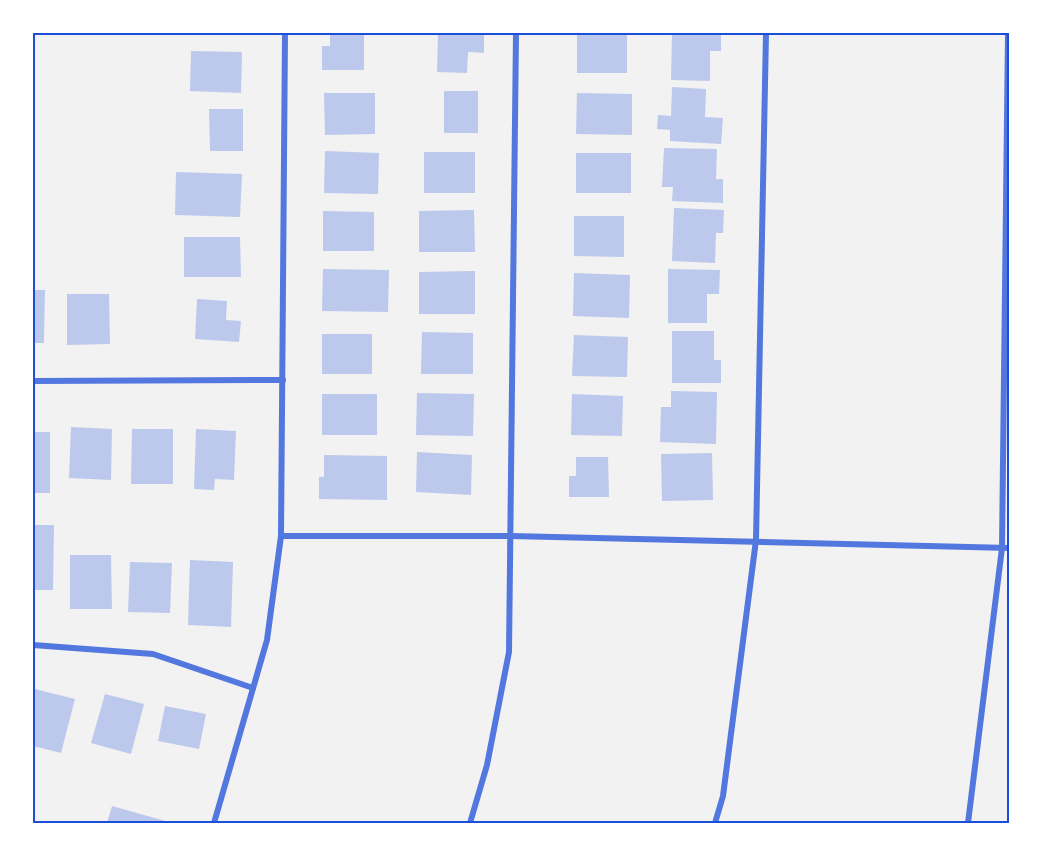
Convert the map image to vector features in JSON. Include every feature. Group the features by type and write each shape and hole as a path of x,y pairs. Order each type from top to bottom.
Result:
{"street":[{"path":"214,823 267,640 281,536 285,33"},
{"path":"470,823 487,765 509,652 516,33"},
{"path":"715,823 723,796 756,540 766,33"},
{"path":"968,823 1006,548 1008,33"},
{"path":"33,381 283,380"},
{"path":"281,536 511,536 756,540 1006,548"},
{"path":"33,645 153,654 253,688"}],"building":[{"path":"330,33 364,33 364,70 322,70 322,46 330,46"},
{"path":"438,33 484,33 484,53 468,52 467,73 437,72"},
{"path":"577,33 627,33 627,73 577,73"},
{"path":"672,33 721,33 721,51 710,51 710,81 671,80"},
{"path":"191,51 242,52 241,93 190,91"},
{"path":"672,87 706,89 705,117 723,118 721,144 670,141 670,130 657,129 658,115 671,116"},
{"path":"444,91 478,91 478,133 444,133"},
{"path":"324,93 375,93 375,134 325,135"},
{"path":"577,93 632,94 632,135 576,134"},
{"path":"209,109 243,109 243,151 210,151"},
{"path":"664,148 717,149 716,179 723,179 723,203 672,201 673,187 662,187"},
{"path":"325,151 379,153 378,194 324,193"},
{"path":"424,152 475,152 475,193 424,193"},
{"path":"576,153 631,153 631,193 576,193"},
{"path":"176,172 242,174 240,217 175,215"},
{"path":"674,208 724,210 723,233 716,233 715,263 672,261"},
{"path":"474,210 475,252 419,252 419,211"},
{"path":"323,211 374,212 374,251 323,251"},
{"path":"574,216 624,216 624,257 574,256"},
{"path":"184,237 240,237 241,277 184,277"},
{"path":"323,269 389,270 388,312 322,311"},
{"path":"668,269 720,270 719,294 707,294 707,323 668,323"},
{"path":"475,271 475,314 419,314 419,272"},
{"path":"574,273 630,275 629,318 573,316"},
{"path":"33,290 45,290 44,343 33,343"},
{"path":"67,294 109,294 110,344 67,345"},
{"path":"197,299 227,301 226,320 241,321 239,342 195,339"},
{"path":"672,331 714,331 714,360 721,360 721,383 672,383"},
{"path":"422,332 473,333 473,374 421,374"},
{"path":"322,334 372,334 372,374 322,374"},
{"path":"574,335 628,337 627,377 572,376"},
{"path":"671,391 717,392 716,444 660,442 661,407 671,407"},
{"path":"417,393 474,394 473,436 416,435"},
{"path":"322,394 377,394 377,435 322,435"},
{"path":"572,394 623,396 622,436 571,435"},
{"path":"71,427 112,429 111,480 69,478"},
{"path":"132,429 173,429 173,484 131,484"},
{"path":"196,429 236,431 234,480 215,479 214,490 194,489"},
{"path":"33,432 50,432 50,493 33,493"},
{"path":"417,452 472,455 471,495 416,492"},
{"path":"712,453 713,500 662,501 661,454"},
{"path":"324,455 387,456 387,500 319,499 319,477 324,477"},
{"path":"576,457 608,457 609,497 569,497 569,476 576,476"},
{"path":"33,525 54,525 53,590 33,590"},
{"path":"70,555 111,555 112,609 70,609"},
{"path":"190,560 233,562 231,627 188,625"},
{"path":"130,562 172,563 170,613 128,612"},
{"path":"35,689 75,699 61,753 33,746"},
{"path":"105,694 144,704 131,754 91,743"},
{"path":"165,706 206,714 199,749 158,741"},
{"path":"112,806 169,822 169,823 107,823"}]}
